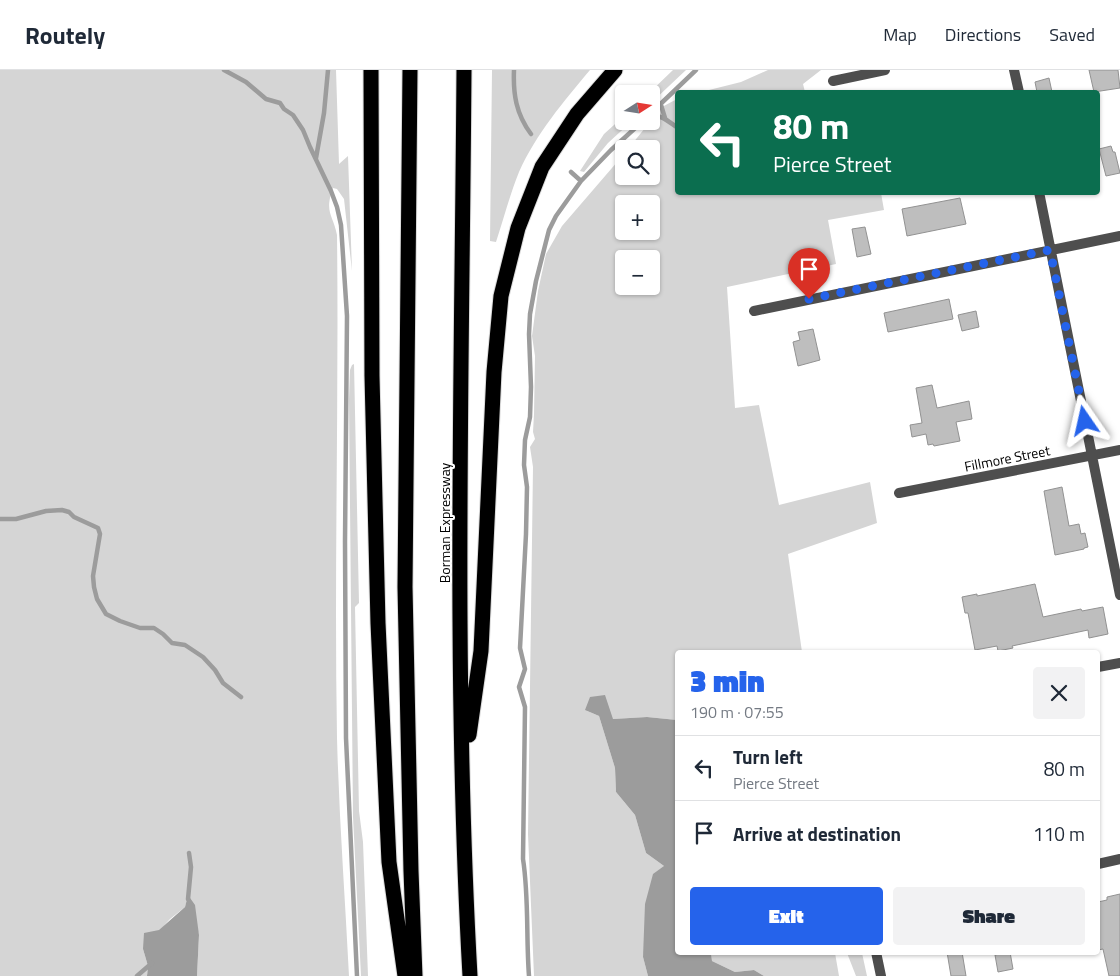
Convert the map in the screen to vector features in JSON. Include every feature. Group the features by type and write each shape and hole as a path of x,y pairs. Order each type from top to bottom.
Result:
{"highway":[{"path":"366,70 371,106"},
{"path":"371,70 372,376 378,633 389,862 405,976"},
{"path":"410,70 404,587 415,976"},
{"name":"Borman Expressway","path":"464,70 459,430 462,786 470,976"},
{"path":"462,786 480,651 494,372 501,296 518,228 542,167 577,114 615,70"}],"street":[{"path":"833,81 885,70"},
{"path":"1014,70 1019,90"},
{"path":"1040,195 1120,595"},
{"path":"754,311 1120,236"},
{"name":"Fillmore Street","path":"900,493 1120,450"},
{"path":"1100,667 1120,663"},
{"path":"1100,864 1120,859"},
{"path":"877,955 881,976"}],"shaded area":[{"path":"0,70 336,70 339,164 348,156 352,271 344,199 337,189 333,188 329,208 337,235 337,738 349,976 197,976 199,935 188,896 185,907 170,919 143,949 148,966 147,976 0,976"},
{"path":"492,70 590,70 551,118 526,158 516,180 496,242 490,241"},
{"path":"673,70 686,70 660,95 660,85 657,85"},
{"path":"768,70 821,70 803,84 804,90 709,90 741,82"},
{"path":"675,100 675,195 881,195 884,210 828,220 836,264 727,287 735,408 759,405 779,505 870,482 877,523 788,554 802,650 675,650 675,720 647,717 613,719 585,710 599,716 615,768 616,792 635,815 646,853 664,866 643,957 648,976 534,976 528,834 533,467 530,447 535,439 533,432 535,356 532,336 538,291 546,254 562,226 615,164 615,185 660,185 660,140 635,140 643,130 660,130 660,109"},
{"path":"615,124 615,130 622,130 608,143 584,172 580,171 604,134"},
{"path":"354,364 359,603 355,607 359,811 363,842 368,976 361,976 353,817 349,399 350,370"},
{"path":"605,695 613,719 647,717 675,720 675,955 711,955 712,961 735,972 754,970 764,976 648,976 643,957 645,904 653,874 664,866 646,853 635,815 616,792 615,768 599,716 585,710 590,697"},
{"path":"188,895 195,905 199,935 197,976 147,976 148,966 143,949 144,933 159,930 185,907"},
{"path":"711,955 835,955 839,976 764,976 754,970 735,972 712,961"},
{"path":"848,955 862,955 867,976 856,976"}],"building":[{"path":"1089,70 1118,70 1120,88 1100,91 1094,90"},
{"path":"1049,78 1052,90 1037,90 1035,82"},
{"path":"1111,146 1113,152 1115,152 1120,173 1106,176 1100,149"},
{"path":"960,198 966,224 907,236 902,209"},
{"path":"865,227 871,254 857,257 852,229"},
{"path":"949,299 953,319 888,332 884,313"},
{"path":"976,311 979,327 962,331 958,315"},
{"path":"813,329 820,360 798,366 793,342 800,340 798,332"},
{"path":"932,385 937,408 969,401 972,419 956,422 960,441 934,446 933,444 928,445 926,434 912,437 910,425 922,423 916,388"},
{"path":"1062,487 1069,526 1079,524 1081,534 1085,533 1088,547 1055,555 1044,491"},
{"path":"1035,584 1043,617 1081,609 1082,611 1103,607 1108,634 1089,638 1088,630 1012,646 1013,648 1003,650 998,650 997,646 975,650 968,613 965,613 962,597 977,594 977,596"},
{"path":"1120,894 1120,976 1109,976 1103,949 1100,950 1100,902 1107,900 1107,897"},
{"path":"948,955 962,955 966,976 951,976"},
{"path":"995,955 1011,955 1013,969 998,972"}],"waterway":[{"path":"224,70 246,82 266,99 280,103 284,109 293,115 303,130 331,191 341,225 347,316 346,738 357,976"},
{"path":"316,158 324,113 328,70"},
{"path":"514,70 516,104 531,134"},
{"path":"675,90 696,70"},
{"path":"660,104 675,90"},
{"path":"661,105 665,118"},
{"path":"660,117 675,126"},
{"path":"529,976 526,888 523,859 525,707 519,687 525,669 520,648 526,534 525,440 530,417 531,387 530,314 549,230 556,216 581,181 633,130"},
{"path":"571,172 581,181"},
{"path":"0,519 16,519 46,511 62,510 98,528 100,534 93,576 94,587 97,599 106,614 140,628 154,628 172,643 185,645 203,657 215,670 223,683 241,697"},
{"path":"188,899 191,867 189,853"},
{"path":"137,976 152,963"}],"route":[{"path":"809,299 1050,250 1085,421"}]}
